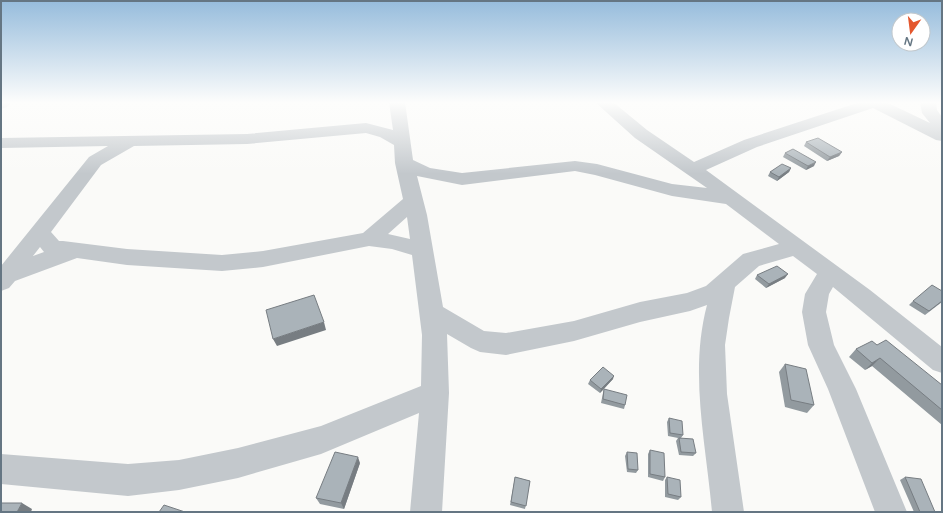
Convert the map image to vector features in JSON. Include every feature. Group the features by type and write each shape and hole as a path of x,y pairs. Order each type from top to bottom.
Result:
{"street":[{"path":"366,128 370,126"},
{"path":"400,126 403,153 423,250 435,335 435,393 426,512"},
{"path":"631,126 693,169 830,272 942,362"},
{"path":"693,169 713,158 799,126"},
{"path":"922,126 942,136"},
{"path":"1,143 247,139 366,128 386,133 403,153 425,173 462,179 575,166 597,170 672,190 733,199"},
{"path":"4,278 95,161 132,141"},
{"path":"370,239 413,201"},
{"path":"40,233 52,247 76,251 150,259 222,263 263,259 370,239 392,242 423,250"},
{"path":"432,313 480,340 506,344 574,331 640,312 690,302 714,292 751,260 796,247"},
{"path":"4,278 41,261 76,251"},
{"path":"830,272 817,294 814,312 821,345 842,389 891,512"},
{"path":"725,282 717,315 712,353 717,438 728,512"},
{"path":"1,469 128,480 178,475 238,463 321,440 435,393"}],"building":[{"path":"818,138 842,152 830,157 806,142"},
{"path":"793,149 816,162 808,166 785,153"},
{"path":"782,164 791,168 779,177 770,172"},
{"path":"777,266 788,274 769,284 757,275"},
{"path":"932,285 942,291 942,301 929,311 913,301"},
{"path":"314,295 324,322 273,339 266,310"},
{"path":"886,340 942,385 942,410 880,358 872,363 856,349 872,341 877,345"},
{"path":"785,364 806,369 814,405 791,400"},
{"path":"603,367 614,376 601,389 590,380"},
{"path":"604,389 627,395 625,405 603,399"},
{"path":"669,418 682,421 683,435 670,433"},
{"path":"679,438 693,439 696,453 681,452"},
{"path":"650,450 664,453 665,477 650,474"},
{"path":"335,452 358,457 341,503 316,498"},
{"path":"627,452 637,453 638,470 628,469"},
{"path":"515,477 530,481 526,506 511,502"},
{"path":"667,477 680,480 681,497 668,494"},
{"path":"905,477 921,479 935,512 920,512"},
{"path":"1,503 22,503 17,512 1,512"},
{"path":"164,505 185,512 159,512"}]}
